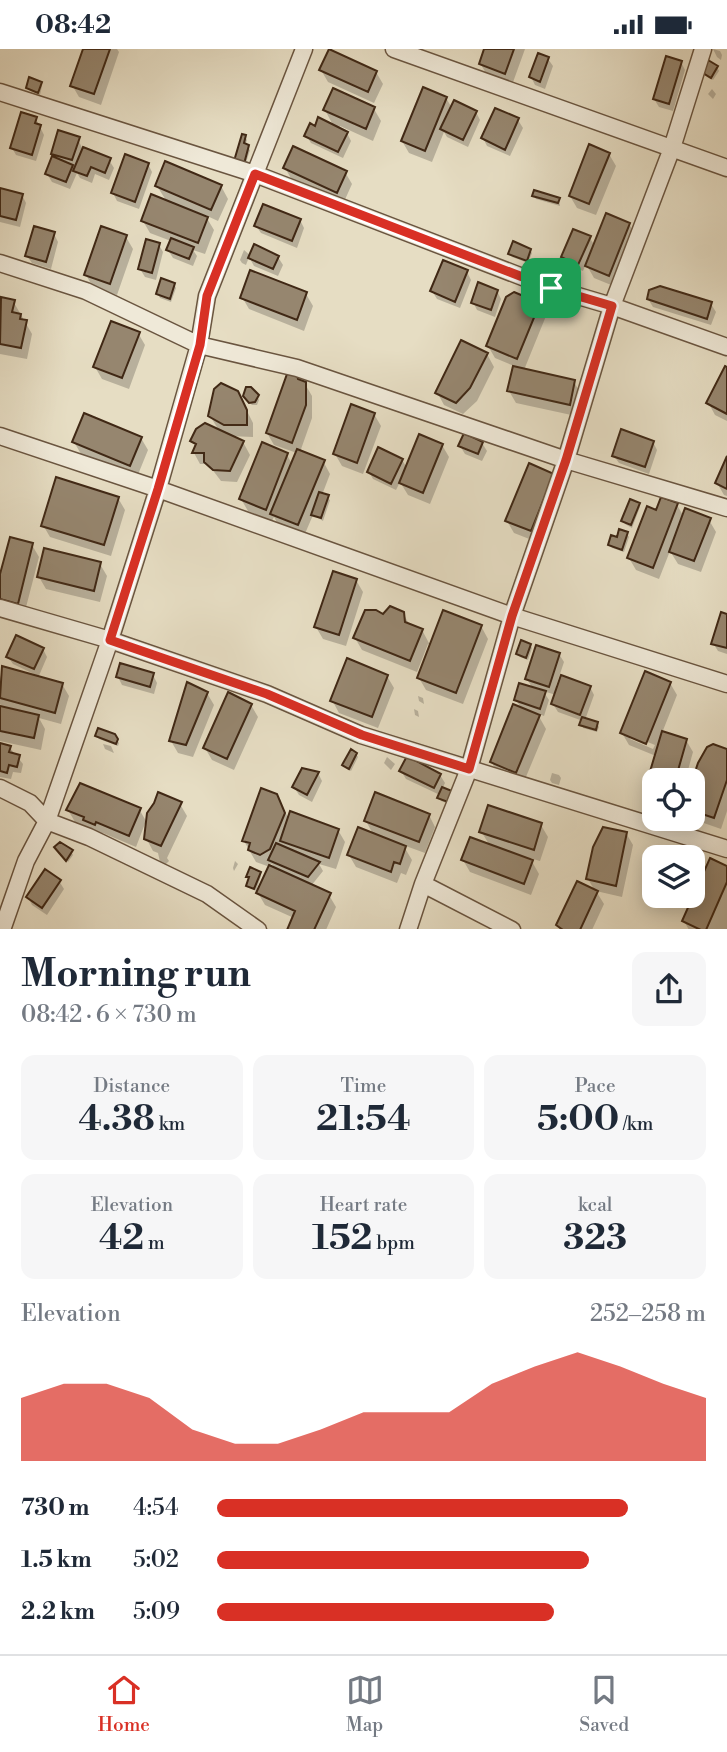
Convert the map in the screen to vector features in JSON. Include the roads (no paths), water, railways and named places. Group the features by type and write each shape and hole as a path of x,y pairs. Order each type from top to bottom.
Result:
{"street":[{"path":"2,929 26,861 47,821 110,640 200,345 207,296 304,49"},
{"path":"394,49 727,167"},
{"path":"408,929 469,769 512,616 566,460 612,306 672,148 704,49"},
{"path":"0,92 255,174 527,279 727,347"},
{"path":"0,263 86,291 200,345 297,368 566,460 727,508"},
{"path":"0,436 158,489 512,616 727,684"},
{"path":"0,608 110,640 267,694 362,735 727,849"},
{"path":"0,788 30,803 47,821 89,837 207,894 258,929"},
{"path":"423,884 512,929"}]}
